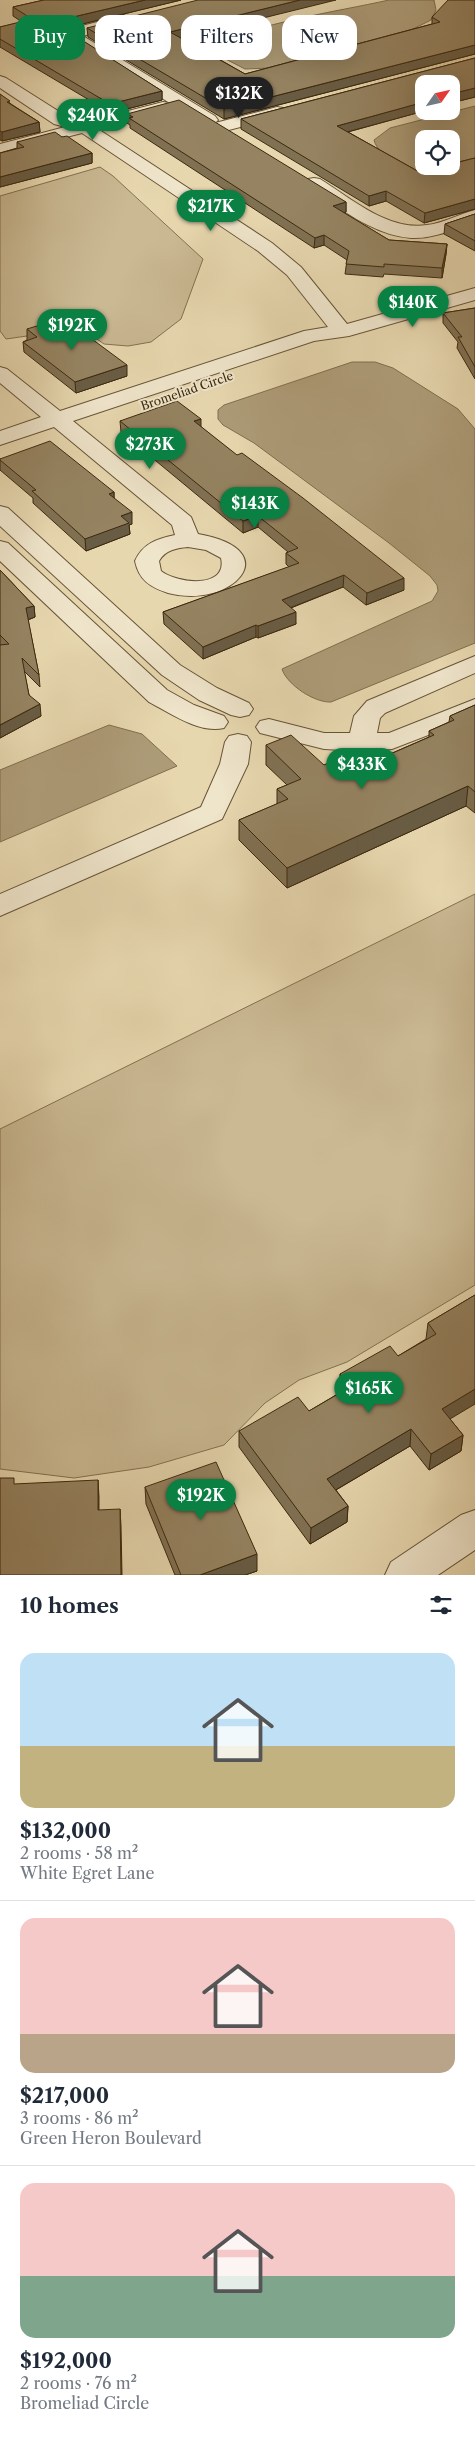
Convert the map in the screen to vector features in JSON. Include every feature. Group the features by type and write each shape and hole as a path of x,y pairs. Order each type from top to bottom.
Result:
{"street":[{"path":"95,27 80,31 73,37 95,51"},
{"path":"110,60 237,137"},
{"path":"0,65 77,114 84,127"},
{"path":"0,81 60,120 84,127 265,247 294,271 342,332"},
{"path":"0,149 179,103"},
{"path":"221,126 295,107"},
{"path":"296,172 380,224 398,232 425,232 475,216"},
{"name":"Bromeliad Circle","path":"0,438 62,424 328,344 342,332 475,294"},
{"path":"0,373 178,517 183,522 188,540"},
{"name":"Bromeliad Circle","path":"0,453 62,424"},
{"path":"0,513 171,670 208,694 240,709 258,712 265,716 270,727"},
{"path":"0,548 158,696 185,711 215,722"},
{"path":"361,743 367,716 376,707 475,664"},
{"path":"270,727 324,741 361,743 392,741 475,707"},
{"path":"215,722 224,713 240,709"},
{"path":"215,722 217,733 229,741 238,742 255,741 262,737 270,727"},
{"path":"0,906 212,813 234,764 238,742"},
{"path":"405,1575 475,1528"}],"shaded area":[{"path":"389,0 434,0 436,10 431,20 405,33 357,45 357,15 317,15"},
{"path":"282,23 282,60 301,60 270,68 245,69 228,60 272,60 273,25"},
{"path":"475,106 475,161 460,164 460,130 415,130 415,170 395,162 381,152 374,140 390,128 421,120 460,120 460,110"},
{"path":"100,167 113,176 203,259 181,319 151,342 128,346 104,344 74,323 55,323 34,335 6,339 0,331 0,196"},
{"path":"352,362 375,362 393,368 458,409 475,429 475,643 331,702 325,702 317,700 295,687 282,669 432,601 438,591 437,585 430,576 389,543 254,443 223,425 218,419 218,410 224,405"},
{"path":"109,725 142,734 177,766 0,842 0,770"},
{"path":"475,894 475,1285 347,1362 299,1380 265,1403 224,1445 149,1467 74,1478 0,1469 0,1129"}],"building":[{"path":"44,0 145,0 81,15 26,15 13,7"},
{"path":"198,0 300,0 239,15 181,15 181,29 171,32 171,15 139,15"},
{"path":"448,0 475,0 475,45 224,109 141,60 171,60 171,33 181,38 181,60 220,60 245,74 298,60 357,60 357,44 440,22 432,17"},
{"path":"15,23 15,48 0,39 0,27"},
{"path":"95,26 95,33 87,28"},
{"path":"85,42 95,48 95,60 113,60 162,91 110,104 36,60 85,60"},
{"path":"475,58 475,88 460,92 460,75 415,75 415,104 337,126 415,170 415,175 460,175 460,162 475,158 475,199 425,213 386,191 369,196 241,119"},
{"path":"0,94 10,101 7,102 39,122 0,131"},
{"path":"179,100 346,202 333,206 389,240 447,244 442,268 384,264 384,267 346,264 349,251 324,235 315,238 129,118 133,117 127,114"},
{"path":"55,132 62,137 67,136 92,153 0,177 0,153 24,147 17,142"},
{"path":"475,214 475,241 445,224"},
{"path":"475,308 475,367 458,337 462,337 443,313"},
{"path":"60,319 70,326 73,325 127,365 75,382 23,342 37,337 27,329"},
{"path":"177,401 201,419 194,421 237,455 242,453 303,498 404,578 367,593 344,575 282,600 296,612 258,626 256,625 203,647 163,612 299,563 286,553 298,548 258,516 243,521 120,421"},
{"path":"50,441 114,492 109,494 132,512 121,516 129,523 85,539 32,491 36,490 0,460"},
{"path":"0,570 34,606 26,608 39,675 22,658 29,695 40,704 0,725 0,645 9,644 0,635"},
{"path":"475,705 475,792 468,786 287,868 239,820 288,799 277,789 301,779 266,745 291,735 324,765 336,759 342,764 357,758 365,765 434,735 429,731 454,720 450,716"},
{"path":"475,1295 475,1389 442,1409 463,1435 431,1454 411,1429 327,1479 348,1506 311,1528 239,1431 298,1397 309,1411 350,1387 340,1374 390,1346 398,1356 436,1334 428,1323"},
{"path":"216,1462 257,1554 200,1575 181,1575 145,1487"},
{"path":"0,1478 14,1478 14,1484 98,1480 98,1510 120,1509 121,1575 0,1575"}]}
